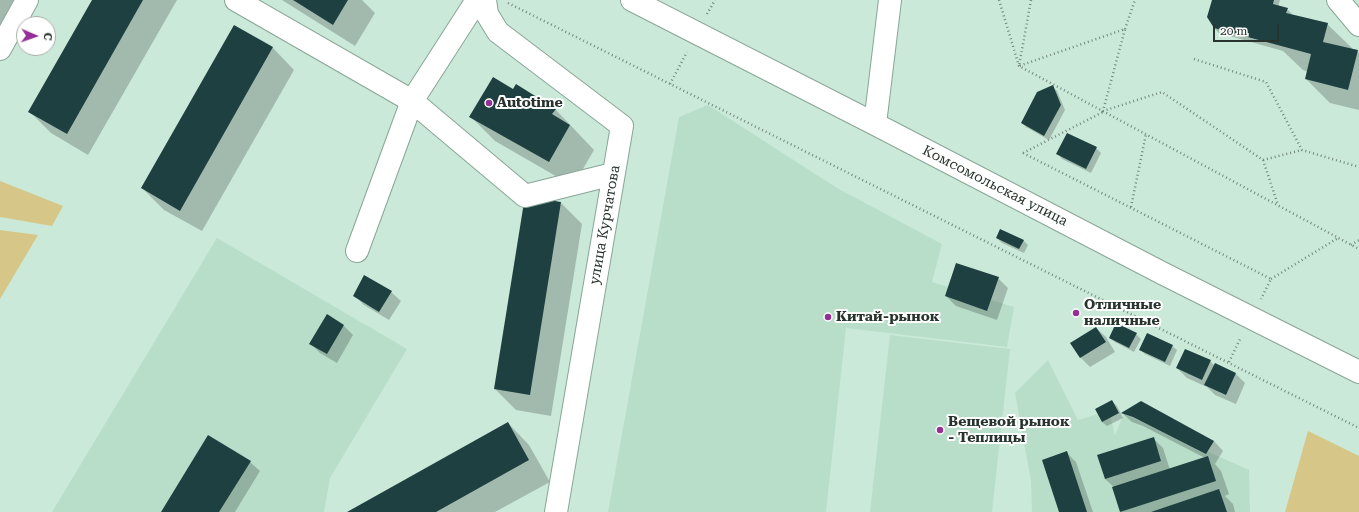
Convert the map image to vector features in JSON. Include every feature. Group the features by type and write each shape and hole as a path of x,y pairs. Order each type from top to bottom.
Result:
{"main road":[{"path":"0,49 27,0"},
{"path":"236,0 412,101 525,196 614,174"},
{"path":"357,251 412,101 477,0"},
{"name":"улица Курчатова","path":"485,0 487,14 498,32 622,126 556,512"},
{"name":"Комсомольская улица","path":"632,0 1359,372"},
{"path":"875,124 890,0"},
{"path":"1338,0 1359,25"}],"path":[{"path":"502,0 1359,428"},
{"path":"999,0 1019,66 1359,249"},
{"path":"1019,66 1031,0"},
{"path":"1103,112 1125,29 1135,0"},
{"path":"1019,66 1125,29"},
{"path":"1194,59 1266,82 1302,150"},
{"path":"1271,279 1022,152 1103,112 1162,92 1263,160 1278,205"},
{"path":"1131,207 1146,134"},
{"path":"1263,160 1302,150 1359,167"},
{"path":"1229,362 1271,279 1338,238"},
{"path":"1351,244 1359,240"}],"shaded area":[{"name":"Китай-рынок","path":"708,105 837,188 942,244 932,282 1014,307 1007,347 846,328 826,512 608,512 679,117"},
{"path":"0,181 63,206 52,226 0,217"},
{"path":"0,230 38,235 0,299"},
{"path":"217,238 407,349 330,478 324,512 52,512"},
{"name":"Вещевой рынок - Теплицы","path":"890,335 1010,349 992,512 870,512"},
{"path":"1048,360 1078,420 1109,411 1115,435 1124,414 1249,470 1250,512 1032,512 1031,481 1015,393"},
{"path":"1308,431 1359,456 1359,512 1285,512"}],"building":[{"path":"92,0 143,0 67,134 28,112"},
{"path":"293,0 348,0 333,25"},
{"path":"1212,0 1274,0 1273,4 1288,8 1286,13 1328,23 1323,42 1358,50 1348,90 1305,79 1311,54 1214,28 1207,17"},
{"path":"234,25 273,47 180,211 141,188"},
{"path":"493,77 513,89 516,84 556,109 552,114 570,125 549,162 469,117"},
{"path":"1053,85 1061,105 1044,136 1021,123 1037,92"},
{"path":"1067,133 1097,147 1086,169 1056,154"},
{"path":"525,196 561,202 530,395 494,389"},
{"path":"1000,229 1024,240 1019,249 996,238"},
{"path":"956,263 999,277 987,311 945,296"},
{"path":"364,275 392,291 379,312 353,296"},
{"path":"327,314 344,325 327,354 309,344"},
{"path":"1116,323 1137,333 1129,348 1109,338"},
{"path":"1096,327 1106,342 1080,358 1070,343"},
{"path":"1147,333 1173,345 1165,362 1139,350"},
{"path":"1185,349 1211,360 1202,380 1176,368"},
{"path":"1215,363 1236,373 1226,395 1204,385"},
{"path":"1112,400 1119,413 1102,422 1095,409"},
{"path":"1141,401 1214,441 1206,454 1133,417 1121,413"},
{"path":"508,422 529,460 436,512 347,512"},
{"path":"208,435 251,461 219,512 161,512"},
{"path":"1154,437 1161,461 1105,479 1097,455"},
{"path":"1067,451 1087,512 1059,512 1042,460"},
{"path":"1208,456 1216,481 1120,512 1112,487"},
{"path":"1219,489 1227,512 1151,512"}],"place":[{"name":"Autotime","path":"489,103"},
{"name":"Отличные наличные","path":"1076,313"},
{"name":"Китай-рынок","path":"828,317"},
{"name":"Вещевой рынок - Теплицы","path":"940,430"}]}
